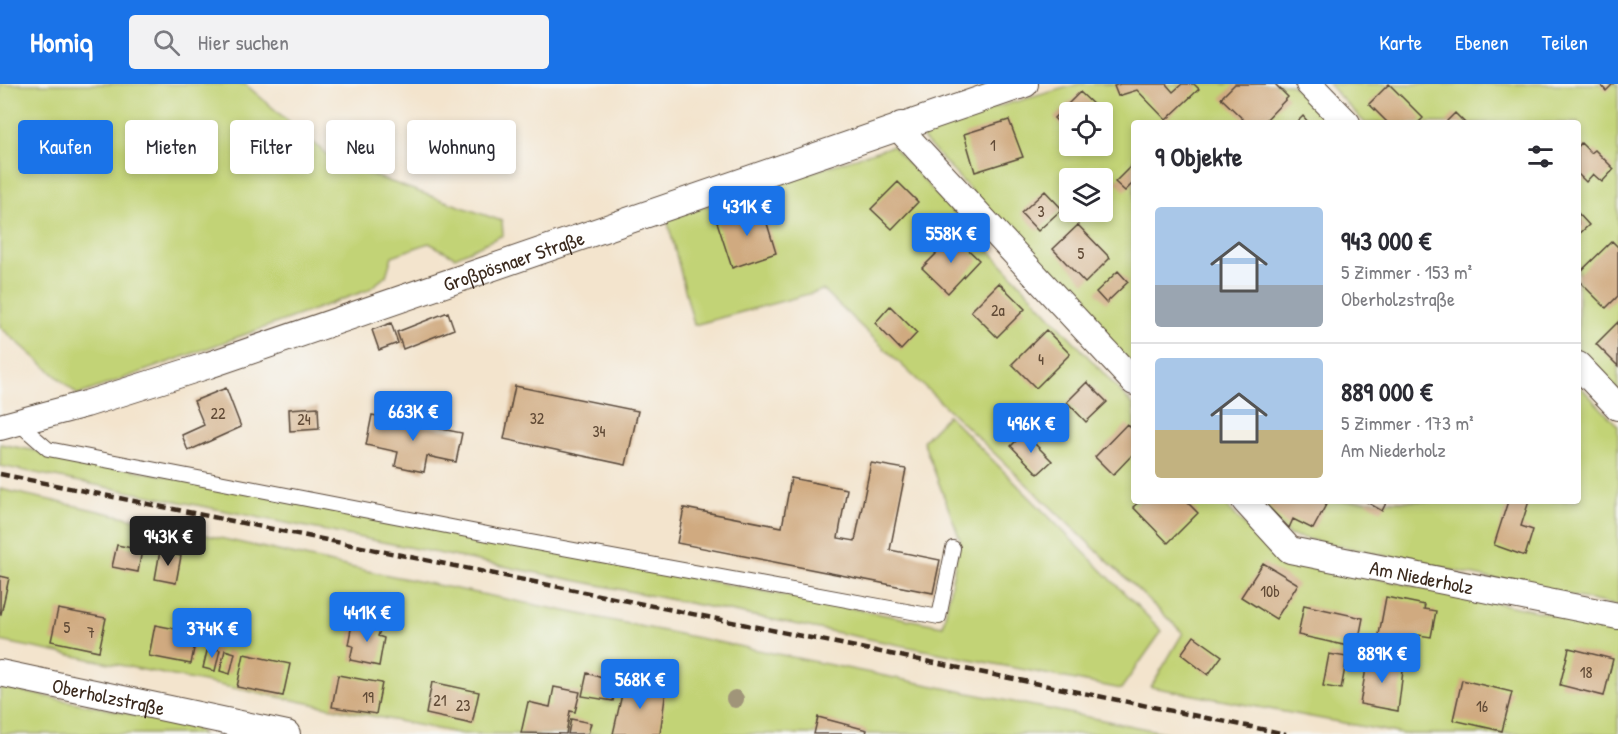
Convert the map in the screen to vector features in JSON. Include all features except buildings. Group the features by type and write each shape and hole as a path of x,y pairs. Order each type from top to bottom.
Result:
{"street":[{"name":"Großpösnaer Straße","path":"9,424 86,404 208,365 1025,84"},
{"path":"1310,84 1344,120"},
{"path":"901,125 905,135 1131,379"},
{"path":"1581,368 1618,407"},
{"name":"Am Niederholz","path":"1248,504 1290,550 1618,616"},
{"name":"Oberholzstraße","path":"0,673 221,727 287,734"}],"lane":[{"path":"9,424 48,449 498,537 939,617 953,548"}],"green space":[{"path":"0,84 245,84 287,120 230,120 230,174 314,174 314,143 326,154 326,174 368,174 502,221 503,235 455,257 429,243 392,256 386,276 368,290 78,395 0,327"},
{"path":"1079,84 1291,84 1326,120 1131,120 1131,364 915,130"},
{"path":"1328,84 1618,84 1618,392 1581,353 1581,120 1362,120"},
{"path":"892,146 1131,403 1131,504 1225,504 1274,557 1618,628 1618,734 1402,734 1151,687 1183,633 823,290 694,325 667,219"},
{"path":"1581,387 1618,426 1618,606 1289,535 1260,504 1581,504"},
{"path":"948,415 1162,631 1121,689 0,466 0,444 943,626 960,539 923,441"},
{"path":"0,489 363,570 1171,734 462,734 0,641"},
{"path":"0,687 194,727 202,734 0,734"}],"railway":[{"path":"0,474 1286,734"}]}
